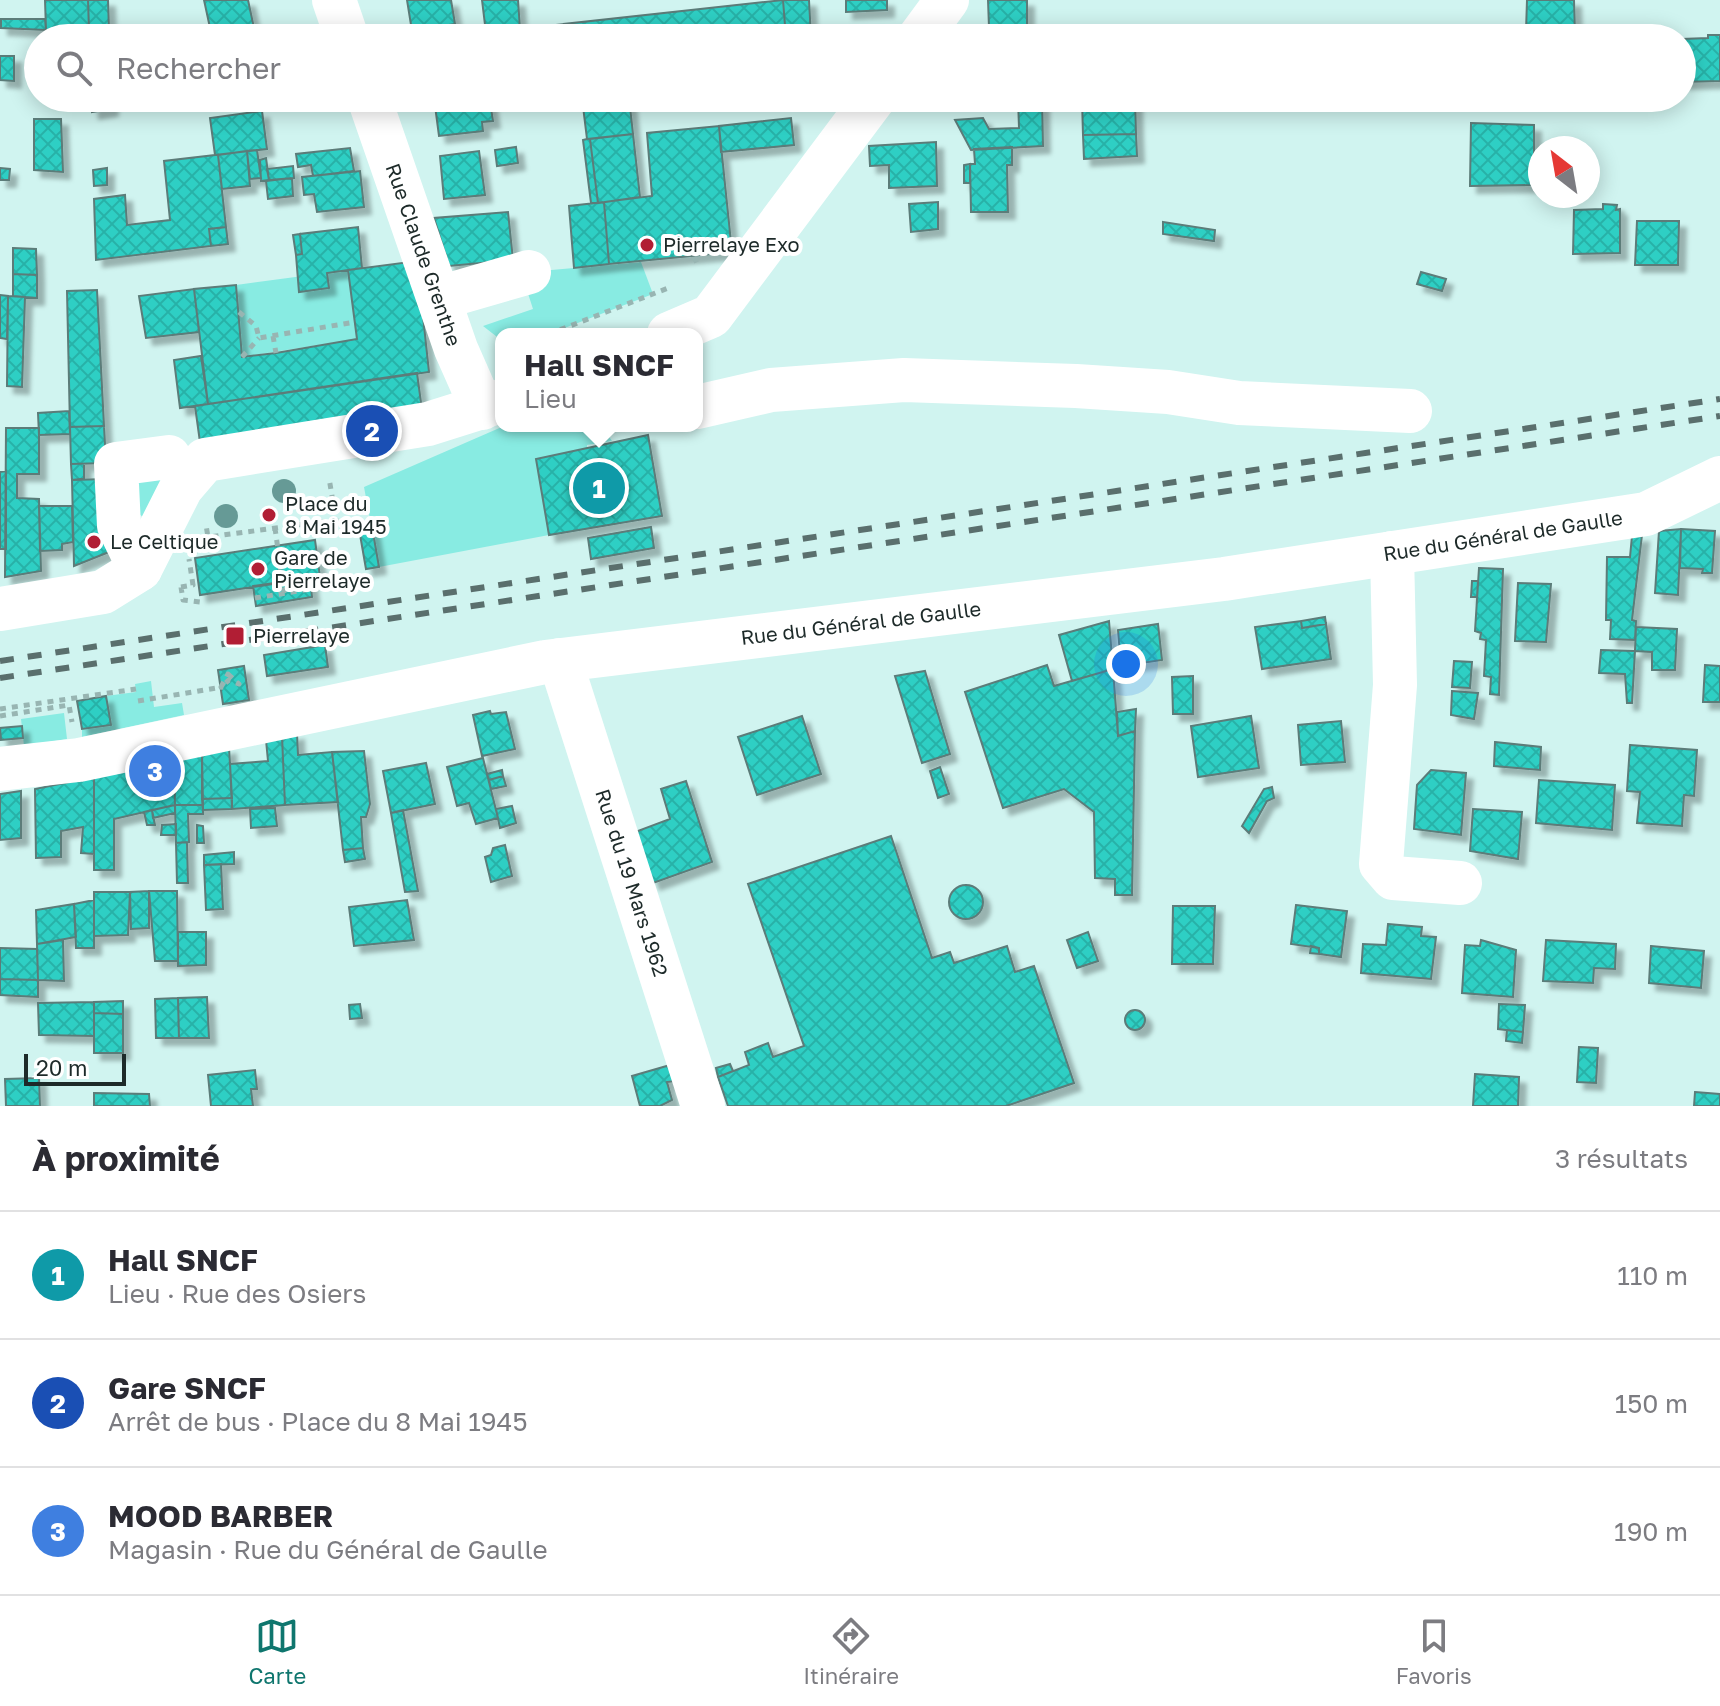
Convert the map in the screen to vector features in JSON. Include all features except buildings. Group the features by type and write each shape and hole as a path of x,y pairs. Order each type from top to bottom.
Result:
{"street":[{"path":"334,0 342,24"},
{"path":"929,24 947,0"},
{"name":"Rue Claude Grenthe","path":"374,112 456,349 492,405"},
{"path":"683,328 711,316 864,112"},
{"path":"439,298 529,272"},
{"path":"703,406 771,390 904,380 1076,386 1168,392 1239,403 1410,411"},
{"path":"168,584 181,488 197,465 205,460 428,424 492,405"},
{"path":"168,584 119,526 116,464 169,457"},
{"name":"Rue du Général de Gaulle","path":"0,769 79,760 560,660 1224,579 1646,514 1720,478"},
{"path":"1392,553 1395,685 1381,864 1393,878 1460,883"},
{"path":"0,609 168,584"},
{"name":"Rue du 19 Mars 1962","path":"560,660 703,1106"}],"path":[{"path":"565,328 677,285"},
{"path":"239,312 256,326 259,338"},
{"path":"242,357 259,338 355,322"},
{"path":"273,336 276,353"},
{"path":"210,549 208,537 336,520 327,467"},
{"path":"275,528 284,593"},
{"path":"168,584 193,585 190,567"},
{"path":"168,584 183,600 200,602"},
{"path":"168,584 183,600"},
{"path":"255,598 311,589"},
{"path":"138,701 221,687"},
{"path":"0,709 136,689"},
{"path":"0,716 69,705"}],"shaded area":[{"path":"641,262 653,294 565,328 495,328 495,335 483,326 533,309 523,278 529,272"},
{"path":"348,270 357,339 242,357 236,285"},
{"path":"495,430 606,432 612,441 587,445 587,451 536,459 549,535 379,567 364,487"},
{"path":"168,470 146,519 136,512 123,485"},
{"path":"151,681 154,707 182,703 184,715 82,737 82,729 111,725 106,696 136,692 135,684"},
{"path":"64,713 67,739 24,746 21,719"}],"railway":[{"path":"0,661 1720,399"},
{"path":"0,678 1720,416"}],"place":[{"name":"Pierrelaye Exo","path":"647,245"},
{"name":"Gare SNCF","path":"372,431"},
{"name":"Hall SNCF","path":"599,488"},
{"name":"Place du 8 Mai 1945","path":"269,515"},
{"name":"Le Celtique","path":"94,542"},
{"name":"Gare de Pierrelaye","path":"258,569"},
{"name":"Pierrelaye","path":"235,636"},
{"name":"MOOD BARBER","path":"155,771"}]}
